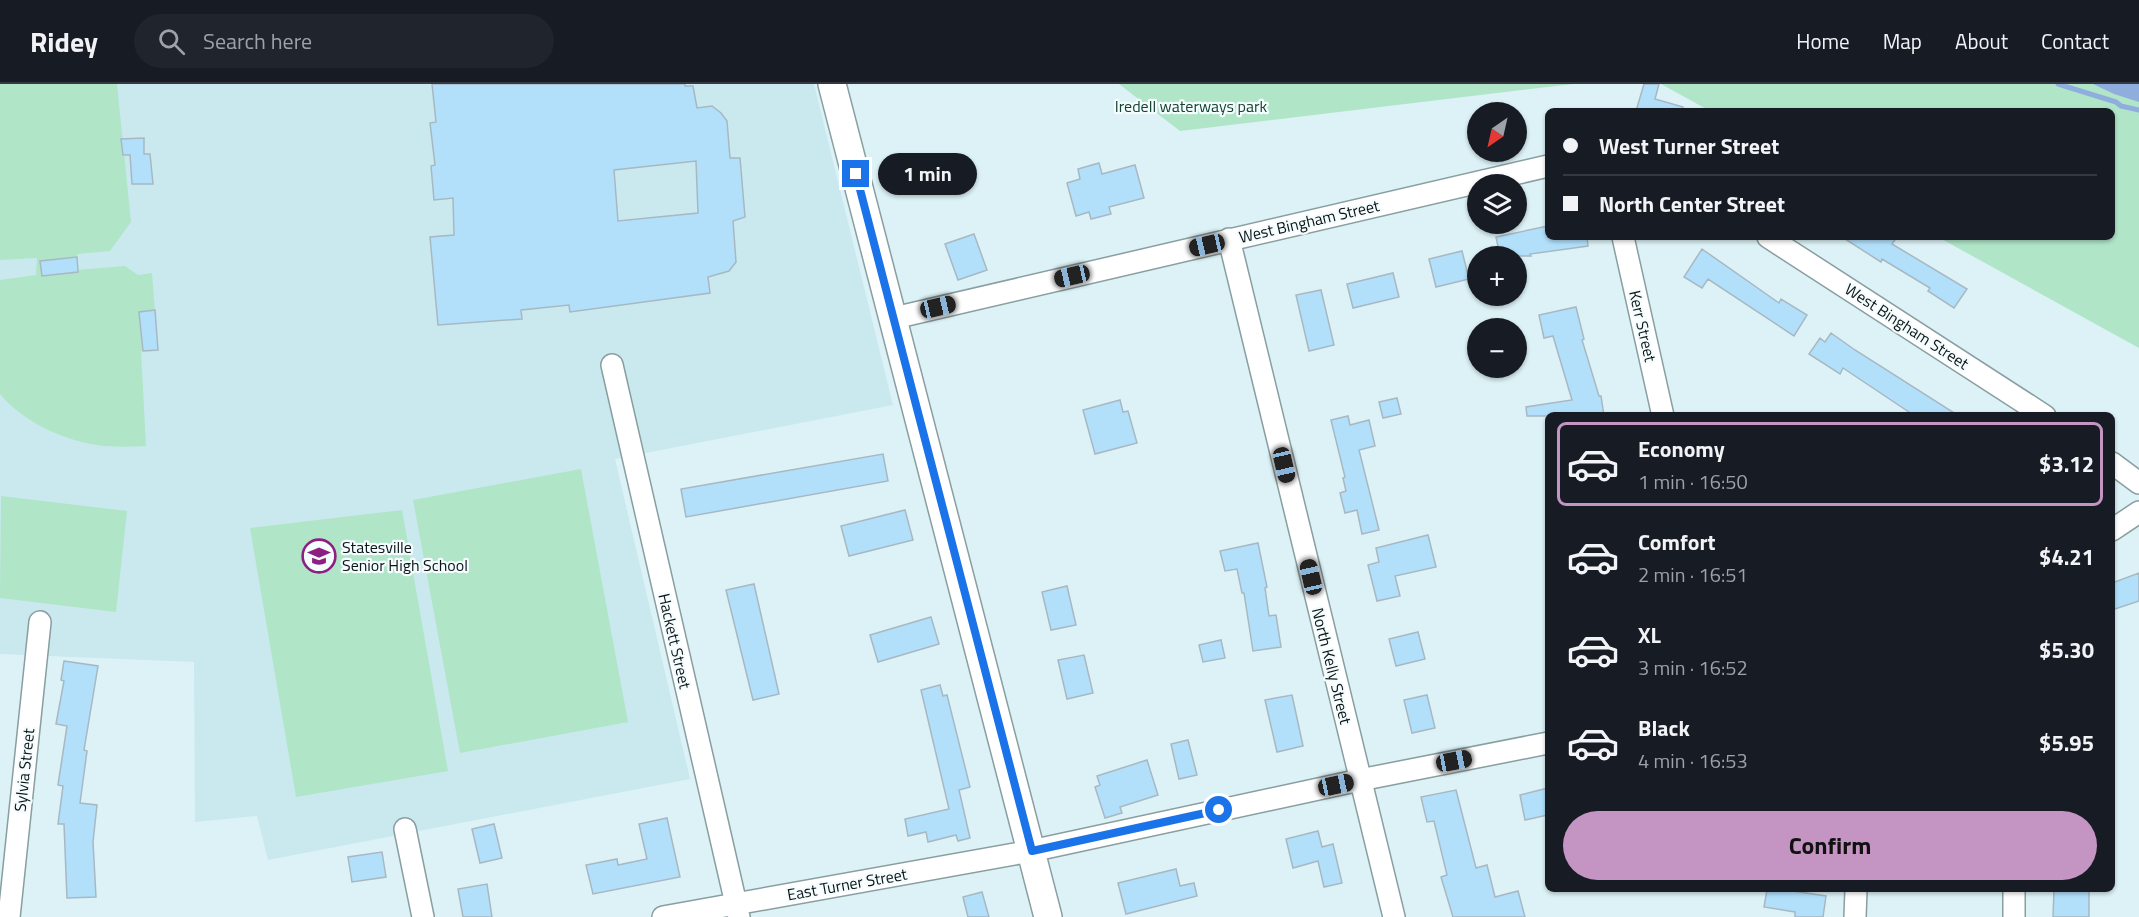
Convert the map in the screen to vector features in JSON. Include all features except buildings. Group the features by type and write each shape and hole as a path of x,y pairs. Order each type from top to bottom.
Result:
{"main road":[{"path":"832,84 1048,917"}],"street":[{"name":"West Bingham Street","path":"894,318 1545,167"},
{"name":"North Kelly Street","path":"1229,239 1394,917"},
{"name":"Kerr Street","path":"1624,240 1662,412"},
{"name":"West Bingham Street","path":"1773,240 2040,412"},
{"name":"Hackett Street","path":"612,365 737,911"},
{"path":"2115,465 2139,483"},
{"path":"2115,528 2139,512"},
{"name":"Sylvia Street","path":"9,917 40,622"},
{"name":"East Turner Street","path":"663,917 737,911 1032,851 1360,780 1545,744"},
{"path":"405,829 423,917"},
{"path":"1855,917 1856,892"},
{"path":"2014,892 2014,917"}],"shaded area":[{"name":"Statesville Senior High School","path":"0,84 814,84 893,405 615,459 690,779 268,860 257,816 195,822 194,662 0,654"}],"green space":[{"path":"0,84 117,84 131,222 110,251 77,254 77,270 125,266 138,275 152,273 158,350 141,351 146,446 104,446 61,435 21,414 0,394 0,280 36,275 37,258 0,260"},
{"name":"Iredell waterways park","path":"1119,84 1573,84 1180,131"},
{"path":"1661,84 2139,84 2139,348 1943,240 2115,240 2115,108 1705,108"},
{"path":"581,469 628,722 460,753 413,500"},
{"path":"1,496 127,511 116,612 0,598"},
{"path":"402,510 448,771 296,797 250,528"}],"water":[{"path":"2093,84 2139,84 2139,102 2114,94"}],"waterway":[{"path":"2058,84 2139,110"}],"place":[{"name":"Statesville Senior High School","path":"319,556"}],"route":[{"path":"856,174 1032,851 1219,810"}]}
